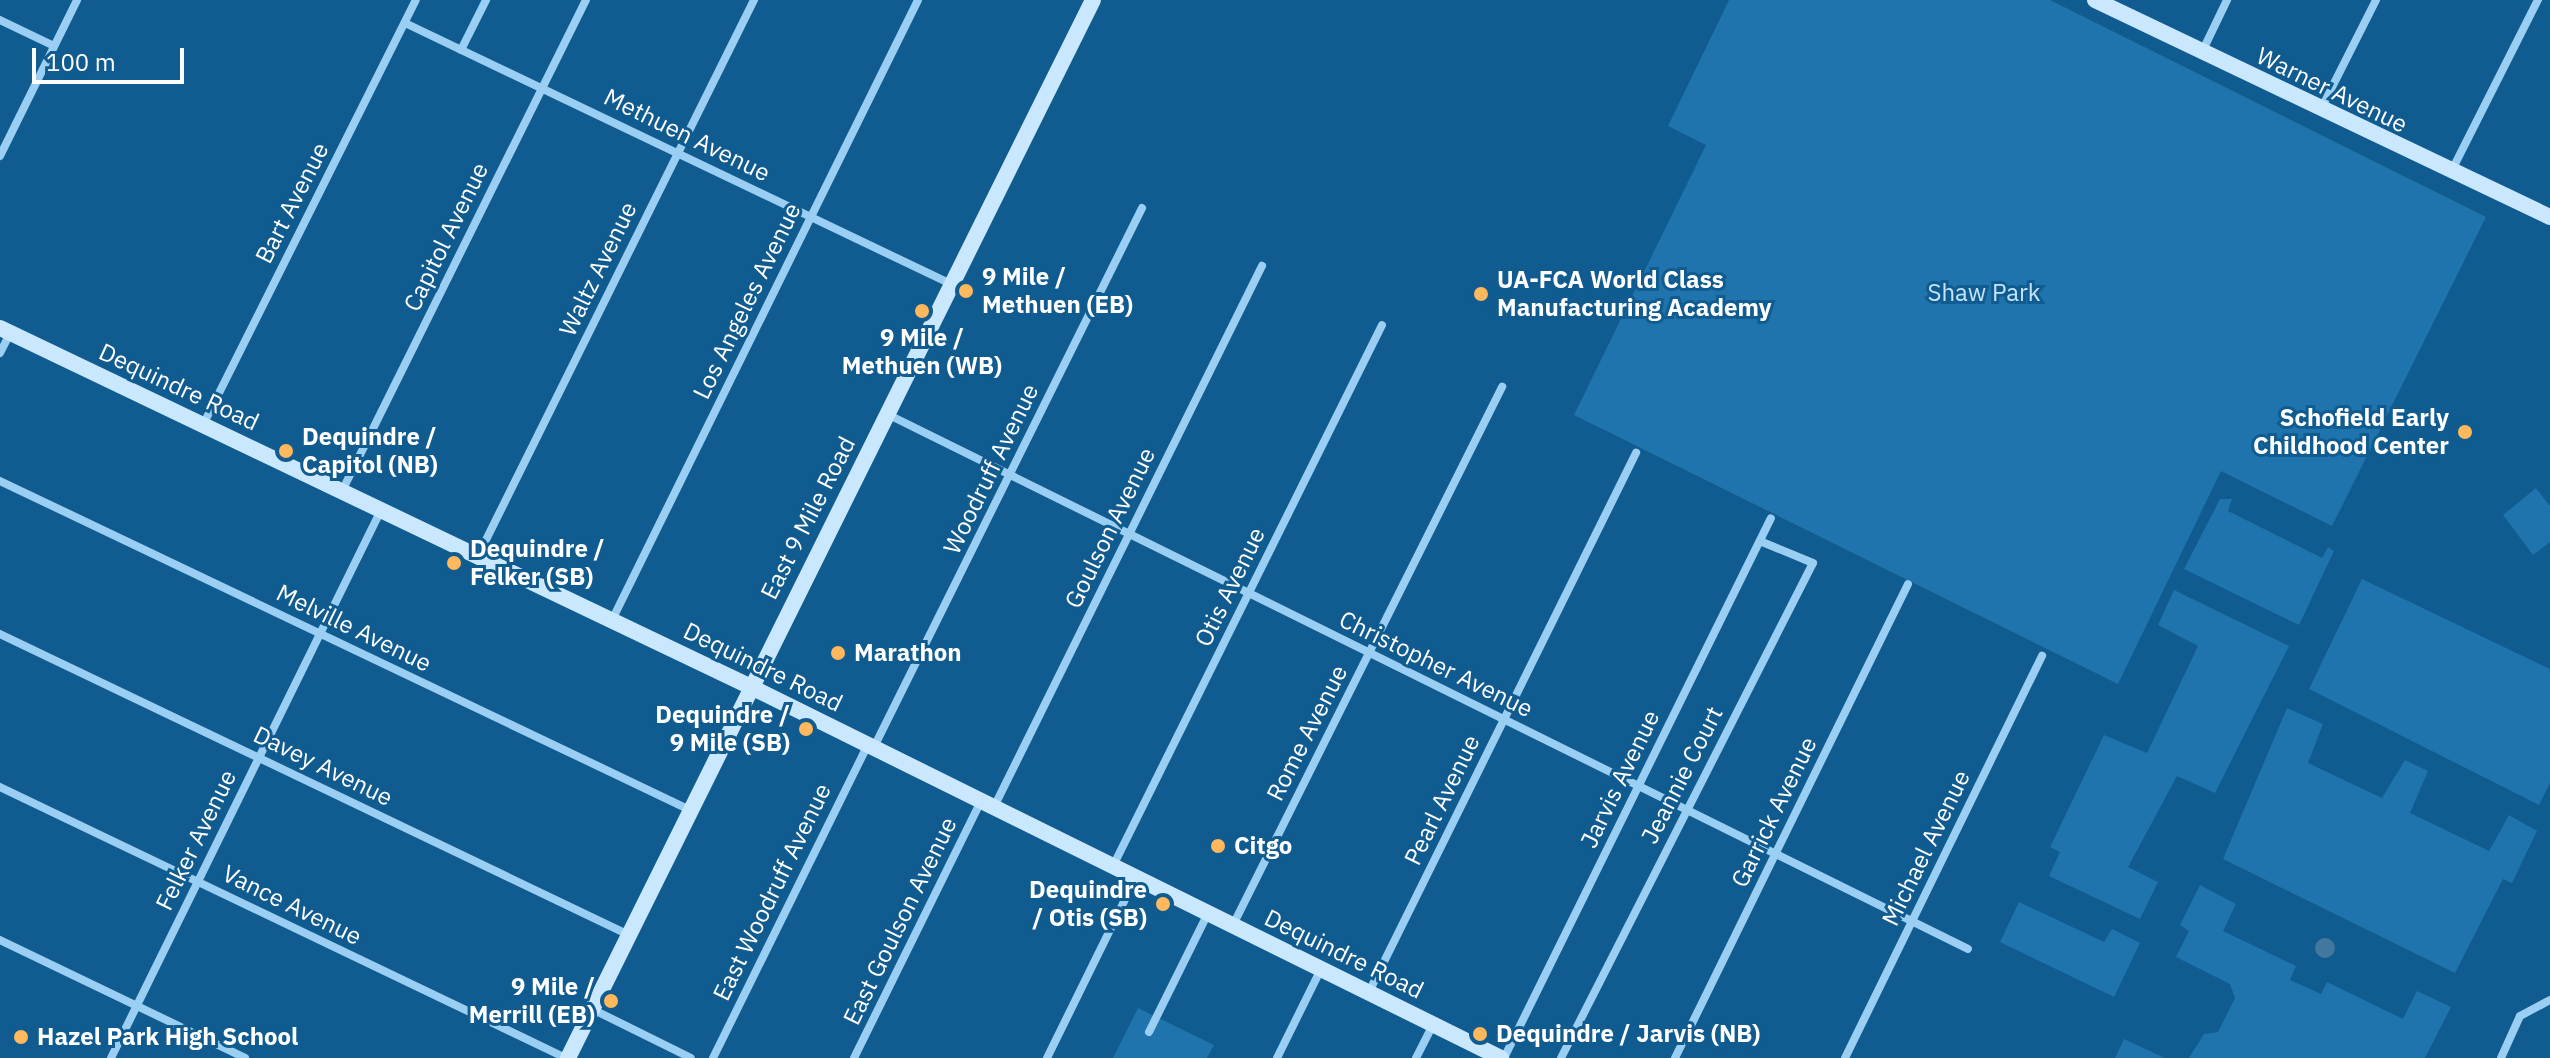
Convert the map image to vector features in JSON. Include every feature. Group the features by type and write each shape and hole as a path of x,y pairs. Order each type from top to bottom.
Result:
{"main road":[{"name":"East 9 Mile Road","path":"567,1058 1093,0"},
{"name":"Warner Avenue","path":"2095,0 2320,111 2550,217"},
{"name":"Dequindre Road","path":"5,330 751,687 1502,1058"}],"street":[{"path":"0,156 77,0"},
{"name":"Bart Avenue","path":"203,425 416,0"},
{"path":"461,50 486,0"},
{"name":"Capitol Avenue","path":"342,491 586,0"},
{"name":"Waltz Avenue","path":"478,556 754,0"},
{"name":"Los Angeles Avenue","path":"611,620 918,0"},
{"path":"2201,53 2227,0"},
{"path":"2320,111 2376,0"},
{"path":"2452,170 2538,0"},
{"path":"0,20 54,46"},
{"name":"Methuen Avenue","path":"405,23 951,284"},
{"name":"Woodruff Avenue","path":"871,746 1142,208"},
{"name":"Goulson Avenue","path":"987,804 1129,534 1262,266"},
{"name":"Otis Avenue","path":"1113,866 1382,325"},
{"path":"0,353 5,330"},
{"name":"Rome Avenue","path":"1233,925 1502,387"},
{"name":"Christopher Avenue","path":"887,414 1968,949"},
{"name":"Pearl Avenue","path":"1368,992 1636,453"},
{"name":"Melville Avenue","path":"0,481 690,810"},
{"name":"Felker Avenue","path":"111,1058 381,510"},
{"name":"Jarvis Avenue","path":"1502,1058 1771,518"},
{"name":"Jeannie Court","path":"1561,1058 1813,563 1760,541"},
{"name":"Garrick Avenue","path":"1675,1058 1908,584"},
{"name":"Davey Avenue","path":"0,634 629,935"},
{"name":"Michael Avenue","path":"1845,1058 2042,656"},
{"name":"East Woodruff Avenue","path":"713,1058 871,746"},
{"name":"Vance Avenue","path":"0,787 567,1058"},
{"name":"East Goulson Avenue","path":"854,1058 987,804"},
{"path":"1047,1058 1136,877"},
{"path":"1149,1032 1208,913"},
{"path":"0,940 245,1058"},
{"path":"1277,1058 1321,969"},
{"path":"2501,1058 2520,1016 2550,1000"},
{"path":"592,1009 691,1058"},
{"path":"1416,1058 1433,1024"}],"green space":[{"name":"Shaw Park","path":"1729,0 2050,0 2486,217 2332,526 2221,471 2118,684 1574,415 1706,145 1668,126"},
{"path":"2536,488 2550,506 2550,542 2533,555 2503,515"},
{"path":"2220,499 2232,499 2228,511 2322,558 2328,547 2334,551 2299,625 2184,569"},
{"path":"2362,579 2550,669 2550,783 2539,805 2309,689"},
{"path":"2174,590 2289,646 2215,793 2177,776 2128,867 2158,882 2140,919 2049,876 2060,852 2050,847 2104,735 2147,753 2198,646 2158,625"},
{"path":"2287,708 2323,724 2308,763 2382,798 2405,760 2428,771 2410,813 2489,851 2509,815 2537,831 2512,883 2503,879 2455,973 2223,859"},
{"path":"2200,885 2236,904 2223,931 2296,966 2290,980 2321,994 2327,982 2403,1019 2417,991 2451,1007 2425,1058 2189,1058 2204,1034 2218,1032 2235,998 2230,984 2176,957 2189,931 2180,925"},
{"path":"2019,902 2104,942 2112,929 2140,943 2114,997 2000,942"},
{"path":"1138,1008 1214,1045 1207,1058 1113,1058"},
{"path":"2124,1039 2165,1058 2115,1058"}],"shaded area":[{"path":"2321,938 2329,938 2335,948 2329,958 2321,958 2315,952 2315,944"}],"place":[{"name":"9 Mile / Methuen (EB)","path":"966,291"},
{"name":"UA-FCA World Class Manufacturing Academy","path":"1481,294"},
{"name":"9 Mile / Methuen (WB)","path":"922,311"},
{"name":"Schofield Early Childhood Center","path":"2465,432"},
{"name":"Dequindre / Capitol (NB)","path":"286,451"},
{"name":"Dequindre / Felker (SB)","path":"454,563"},
{"name":"Marathon","path":"838,653"},
{"name":"Dequindre / 9 Mile (SB)","path":"806,729"},
{"name":"Citgo","path":"1218,846"},
{"name":"Dequindre / Otis (SB)","path":"1163,904"},
{"name":"9 Mile / Merrill (EB)","path":"611,1001"},
{"name":"Dequindre / Jarvis (NB)","path":"1480,1034"},
{"name":"Hazel Park High School","path":"21,1037"}]}
